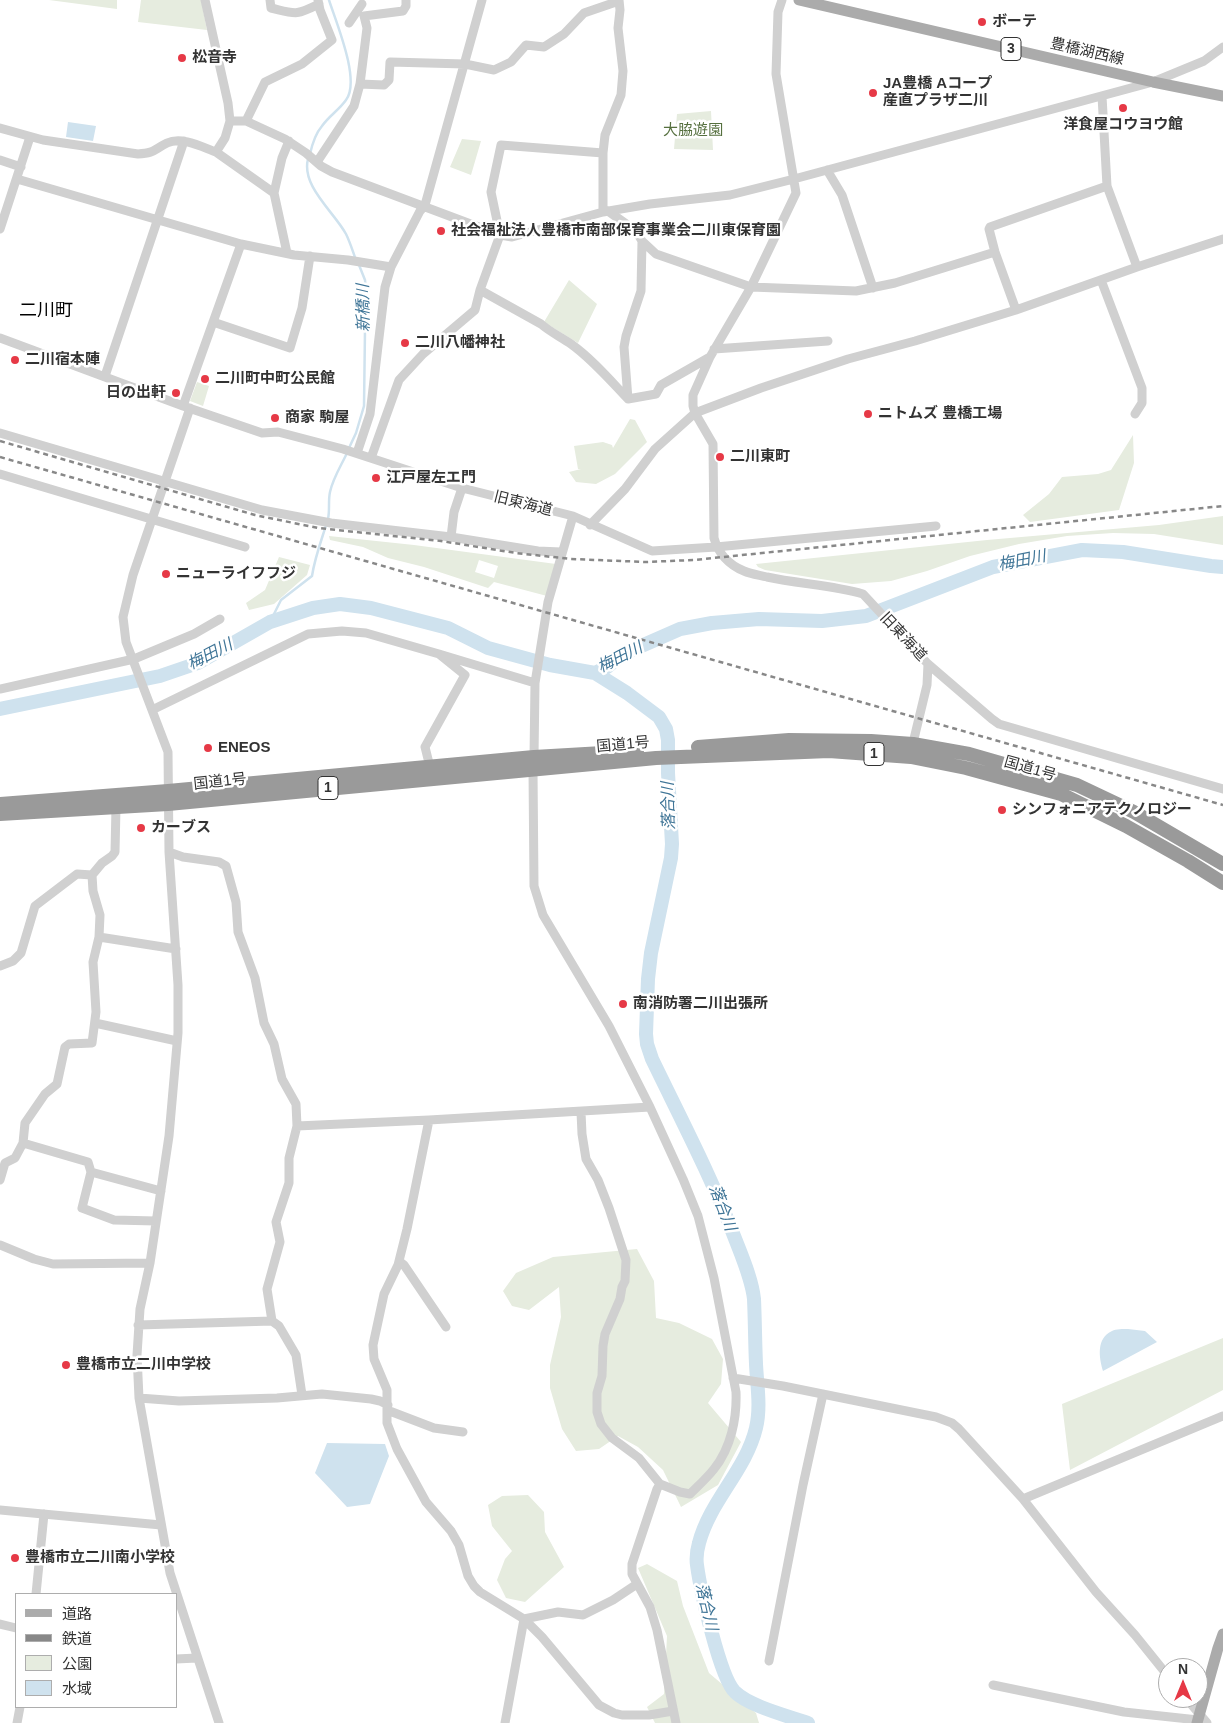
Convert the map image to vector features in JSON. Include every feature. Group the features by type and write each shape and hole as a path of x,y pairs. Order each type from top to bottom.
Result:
{"highway":[{"name":"国道1号","path":"0,804 168,797 681,752 789,740 871,741 1061,794 1126,826 1223,883"},
{"name":"国道1号","path":"912,751 969,754 1077,786 1134,812 1223,864"},
{"name":"国道1号","path":"0,814 116,807 168,797 430,767 533,764"}],"main road":[{"name":"豊橋湖西線","path":"799,0 1153,82 1223,96"},
{"path":"1200,1720 1223,1634"}],"street":[{"path":"205,0 228,103 230,121 225,138 216,152"},
{"path":"246,122 265,82 302,64 332,40 320,10 319,2 302,13 294,13 270,8 270,0"},
{"path":"364,16 403,11 406,6 406,0"},
{"path":"351,451 370,414 385,287 391,267 423,207 482,0"},
{"path":"360,84 384,85 389,80 390,62 465,64 494,70 511,62 526,45 544,47 564,34 584,13 619,0 618,28 623,71 621,95 605,135 603,153 605,211"},
{"path":"782,0 778,12 776,74 796,193 751,287 712,353 693,395 695,413 712,444 714,538 716,547 936,526"},
{"path":"316,161 354,106 360,84 366,28 362,2"},
{"path":"349,23 362,2"},
{"path":"230,121 246,122 289,141 332,172 500,235 512,237 605,211 730,195 794,179 1153,82 1204,61 1223,47"},
{"path":"1102,96 1106,186 1137,267"},
{"path":"0,128 30,137 138,154 151,153 168,142 184,141 216,152 274,193"},
{"path":"0,228 30,137"},
{"path":"104,376 159,221 184,141"},
{"path":"287,253 274,193 282,158 289,141"},
{"path":"371,458 399,380 423,354 475,310 489,262 500,235 491,192 501,145 603,153"},
{"path":"0,160 21,167"},
{"path":"827,170 842,195 873,288"},
{"path":"17,179 241,244 294,255 348,260 391,267"},
{"path":"1016,310 995,252 990,227 1106,186"},
{"path":"605,211 636,231 642,241 656,254 751,287 856,292 995,252"},
{"path":"590,524 625,489 655,449 695,413 761,388 848,359 1016,310 1137,267 1223,240"},
{"path":"628,399 624,347 641,291 642,241"},
{"path":"176,1593 170,1573 139,1398 137,1355 138,1325 150,1263 169,1136 177,1041 178,985 169,852 168,752 126,642 123,617 133,575 165,482 186,407 213,322 241,244"},
{"path":"213,322 290,348 302,308 310,256"},
{"path":"1101,280 1142,388 1142,403 1135,414"},
{"path":"480,290 541,324 548,331 570,343 590,360 628,399"},
{"name":"旧東海道","path":"0,338 262,433 278,432 351,451 462,488 573,516 652,551 716,547 728,562 744,572 785,581 850,590 863,594 928,664 999,724 1223,789"},
{"path":"628,399 656,394 661,385 712,353 828,341"},
{"path":"0,433 262,510 326,522 561,552"},
{"path":"0,474 153,517 245,547"},
{"path":"451,537 454,512 462,488"},
{"path":"573,516 548,602 536,682 533,764 534,886 542,915 610,1026 650,1107 698,1216 714,1278 729,1349 736,1392 736,1407 732,1430 725,1450 715,1468 690,1494 660,1484 639,1458 612,1438 601,1424 597,1412 597,1393 602,1376 605,1334 620,1299 625,1281 626,1260 605,1199 586,1159 582,1134 582,1112"},
{"path":"0,689 135,662 194,634 220,619"},
{"path":"151,707 308,634 342,631 366,633 536,682"},
{"path":"430,767 425,747 465,675 439,654"},
{"path":"912,751 927,685 928,664"},
{"path":"0,1180 5,1163 15,1158 23,1143 25,1123 46,1094 57,1084 65,1047 69,1044 92,1043 95,1023 93,962 99,937 100,916 92,891 92,874 115,852 116,807"},
{"path":"169,852 182,857 218,862 226,866 236,902 238,932 255,978 264,1023 274,1044 282,1079 296,1104 297,1126 289,1158 289,1183 276,1222 280,1242 267,1289 272,1321"},
{"path":"0,966 13,961 21,953 35,906 77,874 92,874"},
{"path":"99,937 176,949"},
{"path":"95,1023 177,1041"},
{"path":"297,1126 650,1107"},
{"path":"428,1120 407,1229 399,1261 384,1294 373,1345 374,1359 387,1390 387,1423 397,1450 426,1502 451,1531 459,1545 468,1576 474,1586 480,1592 524,1619 599,1705 622,1715 650,1715 673,1711"},
{"path":"23,1143 88,1162 91,1172 82,1208 114,1220 156,1221"},
{"path":"91,1172 161,1191"},
{"path":"0,1245 34,1259 53,1264 150,1263"},
{"path":"399,1261 404,1265 446,1327"},
{"path":"138,1325 272,1321 279,1326 296,1355 302,1395"},
{"path":"733,1378 778,1385 936,1417 952,1423 1023,1499 1096,1592 1158,1664"},
{"path":"139,1398 179,1401 277,1398 322,1394 380,1401 387,1408 434,1428 463,1432"},
{"path":"769,1661 823,1394"},
{"path":"1023,1499 1223,1416"},
{"path":"660,1484 632,1564 632,1574 650,1607 657,1630 676,1723"},
{"path":"0,1510 161,1525"},
{"path":"36,1593 44,1514"},
{"path":"524,1619 558,1612 583,1615 613,1600 637,1584"},
{"path":"178,1598 219,1723"},
{"path":"505,1723 524,1619"},
{"path":"0,1624 15,1628"},
{"path":"178,1659 197,1658"},
{"path":"993,1685 1124,1712 1200,1720"},
{"path":"17,1723 20,1708"},
{"path":"1192,1708 1200,1720"}],"green space":[{"path":"49,0 117,0 117,9"},
{"path":"141,0 201,0 207,30 138,22"},
{"name":"大脇遊園","path":"711,111 713,150 674,149 677,114"},
{"path":"462,139 481,141 471,175 450,167"},
{"path":"569,280 597,304 578,343 544,322"},
{"path":"197,382 209,386 203,406 190,401"},
{"path":"630,419 635,420 647,442 615,474 596,484 576,482 569,472 581,469 578,469 574,446 603,442 612,445 613,448"},
{"path":"1133,435 1134,463 1119,510 1030,522 1023,515 1049,494 1062,477 1098,474 1111,470"},
{"path":"1223,516 1223,545 1154,534 1113,533 1067,536 1019,544 970,556 891,581 852,584 765,570 756,564 987,540 1159,525"},
{"path":"329,536 556,564 547,596 494,582 488,588 424,567 388,558 363,547 330,540","holes":["479,560 498,566 494,578 475,572"]},
{"path":"279,557 310,565 307,575 274,604 249,610 246,603 265,590"},
{"path":"637,1249 654,1281 656,1318 679,1323 712,1339 723,1359 721,1384 708,1403 741,1442 718,1485 681,1507 663,1470 638,1447 618,1436 599,1449 576,1451 562,1429 550,1388 550,1365 561,1317 559,1287 529,1310 512,1306 503,1291 516,1273 553,1257"},
{"path":"1223,1338 1223,1390 1070,1470 1062,1404"},
{"path":"528,1495 544,1512 545,1532 564,1567 525,1602 506,1598 497,1580 505,1559 512,1551 492,1526 488,1505 502,1496"},
{"path":"647,1564 677,1581 683,1606 709,1673 756,1713 759,1723 655,1723 647,1707 664,1694 667,1636 638,1568"}],"water":[{"path":"68,122 96,126 93,141 66,137"},
{"path":"1114,1330 1145,1331 1157,1342 1103,1371 1100,1349 1103,1338"},
{"path":"327,1443 385,1444 389,1456 370,1504 347,1507 315,1473"}],"waterway":[{"name":"新橋川","path":"310,154 314,139 320,129 343,104 350,91 351,79 346,51 329,0"},
{"name":"新橋川","path":"308,159 309,179 346,234 356,260"},
{"name":"新橋川","path":"349,448 356,433 364,406 367,300 365,280 359,265"},
{"name":"新橋川","path":"270,622 281,600 312,576 328,519 331,487 347,453"},
{"name":"梅田川","path":"0,709 160,676 198,663 270,622 313,608 340,604 371,608 448,628 488,648 550,665 595,673 607,667 623,654 680,629 712,623 759,619 822,621 866,616 993,567 1082,550 1123,552 1223,567"},
{"name":"落合川","path":"595,673 627,693 659,717 666,729 672,844 671,858 651,953 648,979 647,1044 652,1059 717,1194 747,1270 754,1299 758,1396 756,1428 744,1458 711,1513 699,1543 697,1562 702,1593 717,1652 729,1683 735,1692 759,1706 808,1723"}],"railway":[{"path":"0,441 255,515 318,528 441,541 516,553 571,559 646,562 694,560 1223,506"},
{"path":"0,457 1223,805"}],"place":[{"name":"ボーテ","path":"982,22"},
{"name":"松音寺","path":"182,58"},
{"name":"JA豊橋 Aコープ 産直プラザ二川","path":"873,93"},
{"name":"洋食屋コウヨウ館","path":"1123,108"},
{"name":"社会福祉法人豊橋市南部保育事業会二川東保育園","path":"441,231"},
{"name":"二川八幡神社","path":"405,343"},
{"name":"二川宿本陣","path":"15,360"},
{"name":"二川町中町公民館","path":"205,379"},
{"name":"日の出軒","path":"176,393"},
{"name":"ニトムズ 豊橋工場","path":"868,414"},
{"name":"商家 駒屋","path":"275,418"},
{"name":"二川東町","path":"720,457"},
{"name":"江戸屋左エ門","path":"376,478"},
{"name":"ニューライフフジ","path":"166,574"},
{"name":"ENEOS","path":"208,748"},
{"name":"シンフォニアテクノロジー","path":"1002,810"},
{"name":"カーブス","path":"141,828"},
{"name":"南消防署二川出張所","path":"623,1004"},
{"name":"豊橋市立二川中学校","path":"66,1365"},
{"name":"豊橋市立二川南小学校","path":"15,1558"}],"district":[{"name":"二川町","path":"46,311"}]}
